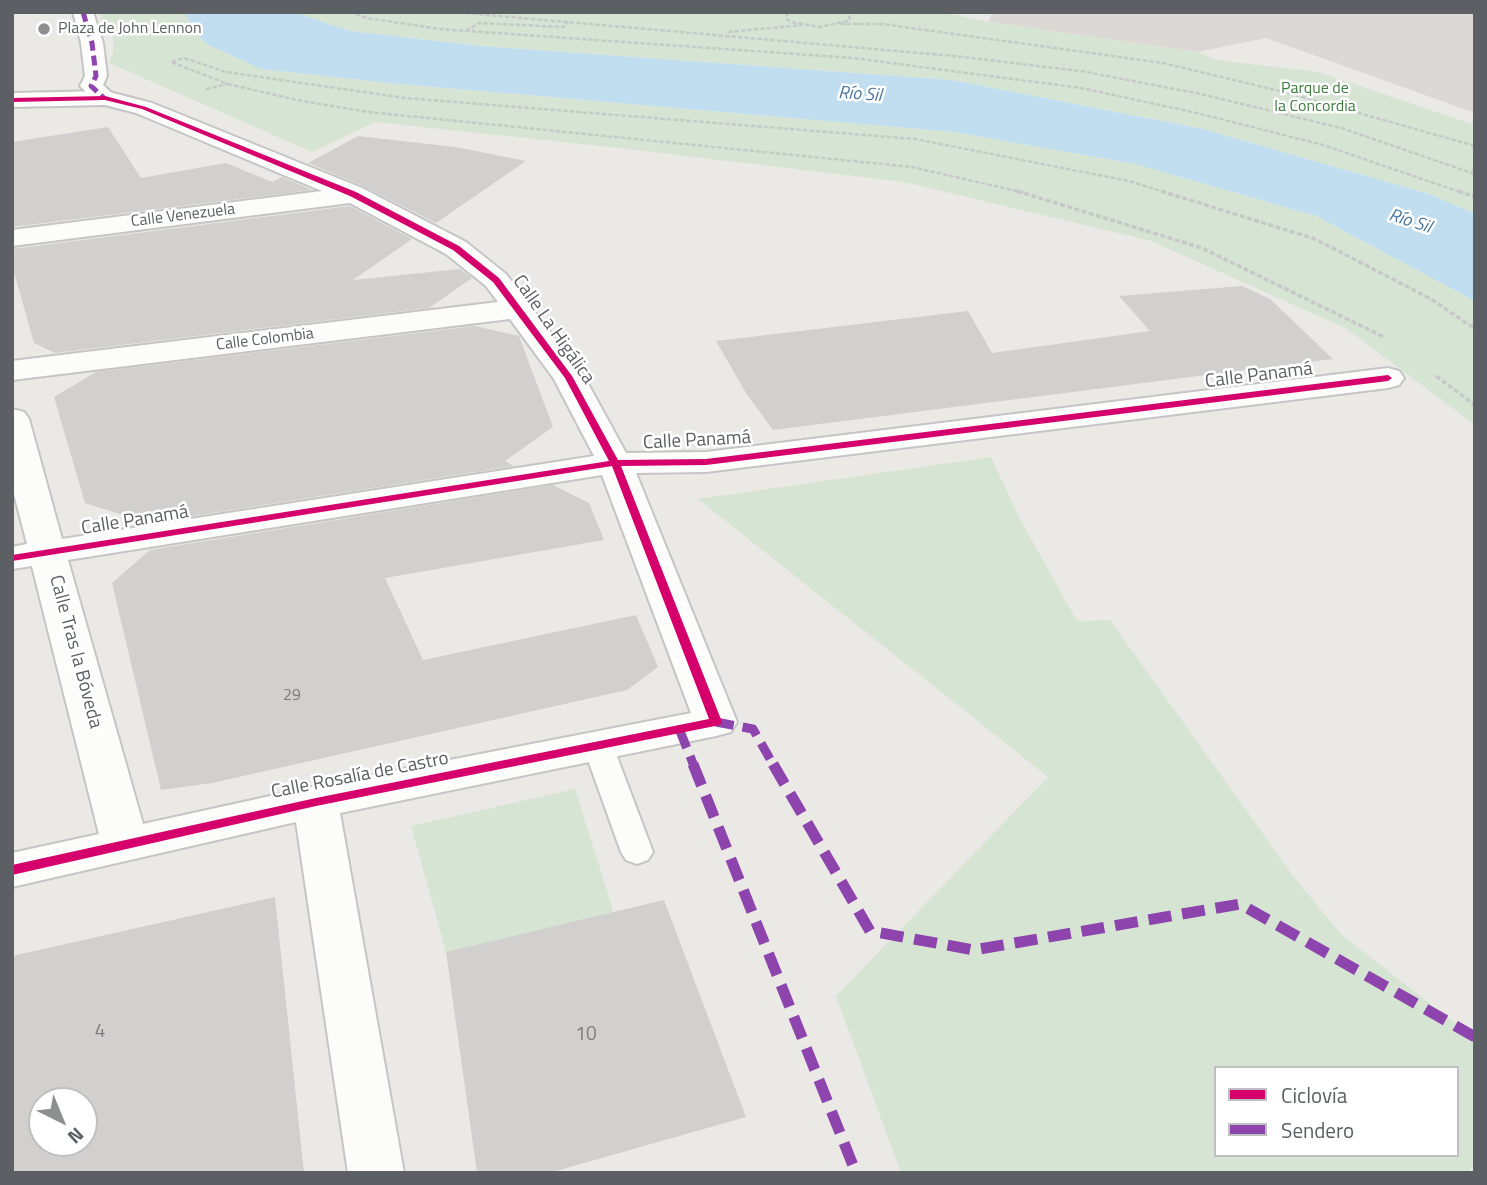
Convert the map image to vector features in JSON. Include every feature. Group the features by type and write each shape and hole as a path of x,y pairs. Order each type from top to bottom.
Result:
{"street":[{"path":"83,12 92,43 96,76 91,86 105,98"},
{"name":"Calle La Higálica","path":"12,100 105,98 144,108 353,194 456,248 496,280 569,378 615,463 716,722"},
{"name":"Calle Venezuela","path":"12,238 353,194"},
{"name":"Calle Colombia","path":"12,371 517,309"},
{"name":"Calle Panamá","path":"31,555 615,463 706,462 1388,378"},
{"name":"Calle Tras la Bóveda","path":"12,419 31,555 125,844"},
{"name":"Calle Rosalía de Castro","path":"12,870 316,802 716,722"},
{"name":"Calle Rosalía de Castro","path":"316,802 376,1173"}],"lane":[{"path":"598,746 637,852"}],"path":[{"path":"350,12 367,19 465,32 853,58 1081,88 1197,113 1323,145 1475,197"},
{"path":"453,12 966,57 1121,79 1201,94 1341,128 1475,174"},
{"path":"787,12 787,19 802,25"},
{"path":"840,24 850,18 848,12"},
{"path":"465,32 479,23 564,27 568,22"},
{"path":"717,34 802,25 820,27 882,24 1163,62 1292,94 1475,146"},
{"path":"1387,339 1376,331 1202,248 1034,195 912,167 368,112 297,100 228,84 171,62 184,58 226,72 405,98 915,139 1129,181 1315,239 1431,299 1475,329"},
{"path":"206,89 228,84"},
{"path":"1431,372 1475,405"}],"shaded area":[{"path":"992,12 1475,12 1475,113 1266,38 1197,52 989,22"}],"green space":[{"path":"101,12 185,12 192,29 261,69 389,83 954,132 1135,164 1316,216 1475,301 1475,425 1345,328 1151,241 904,182 375,122 312,152 109,63 113,53 113,34 101,19"},
{"name":"Parque de la Concordia","path":"294,12 942,12 989,22 1197,52 1217,60 1319,72 1475,125 1475,214 1429,194 1203,129 952,80 481,46 350,31"},
{"path":"991,457 1020,519 1077,621 1110,620 1294,877 1341,934 1475,1039 1475,1160 1468,1173 901,1173 836,996 1048,777 698,499"},
{"path":"575,789 614,913 446,952 411,826"}],"water":[{"name":"Río Sil","path":"185,12 294,12 350,31 481,46 952,80 1203,129 1429,194 1475,214 1475,301 1316,216 1135,164 954,132 389,83 261,69 207,44 192,29"}],"building":[{"path":"108,127 141,178 226,163 272,182 282,177 312,190 12,227 12,142"},
{"path":"358,136 456,147 526,161 436,223 363,186 308,163"},
{"path":"350,206 412,239 353,280 460,269 472,278 429,308 55,353 34,343 12,265 12,249"},
{"path":"1242,286 1270,299 1333,359 773,430 746,393 716,341 968,311 992,353 1150,331 1119,296"},
{"path":"475,326 519,336 553,427 505,461 514,466 148,523 85,503 54,397 96,372"},
{"path":"553,485 589,503 604,540 385,578 423,660 636,615 658,667 627,690 212,783 161,790 112,583 150,550"},
{"path":"275,897 304,1173 12,1173 12,956"},
{"path":"664,900 746,1117 549,1173 477,1173 446,952"}],"marked path":[{"path":"83,12 92,43 96,76 91,86 104,98"},
{"path":"716,722 753,729 870,931 974,950 1240,904 1475,1037"},
{"path":"680,731 856,1173"}],"cycle path":[{"path":"12,100 105,98 144,108 353,194 456,248 496,280 569,378 615,463 716,722 316,802 12,870"},
{"path":"12,558 615,463 706,462 1388,378"}],"place":[{"name":"Plaza de John Lennon","path":"44,29"}]}
